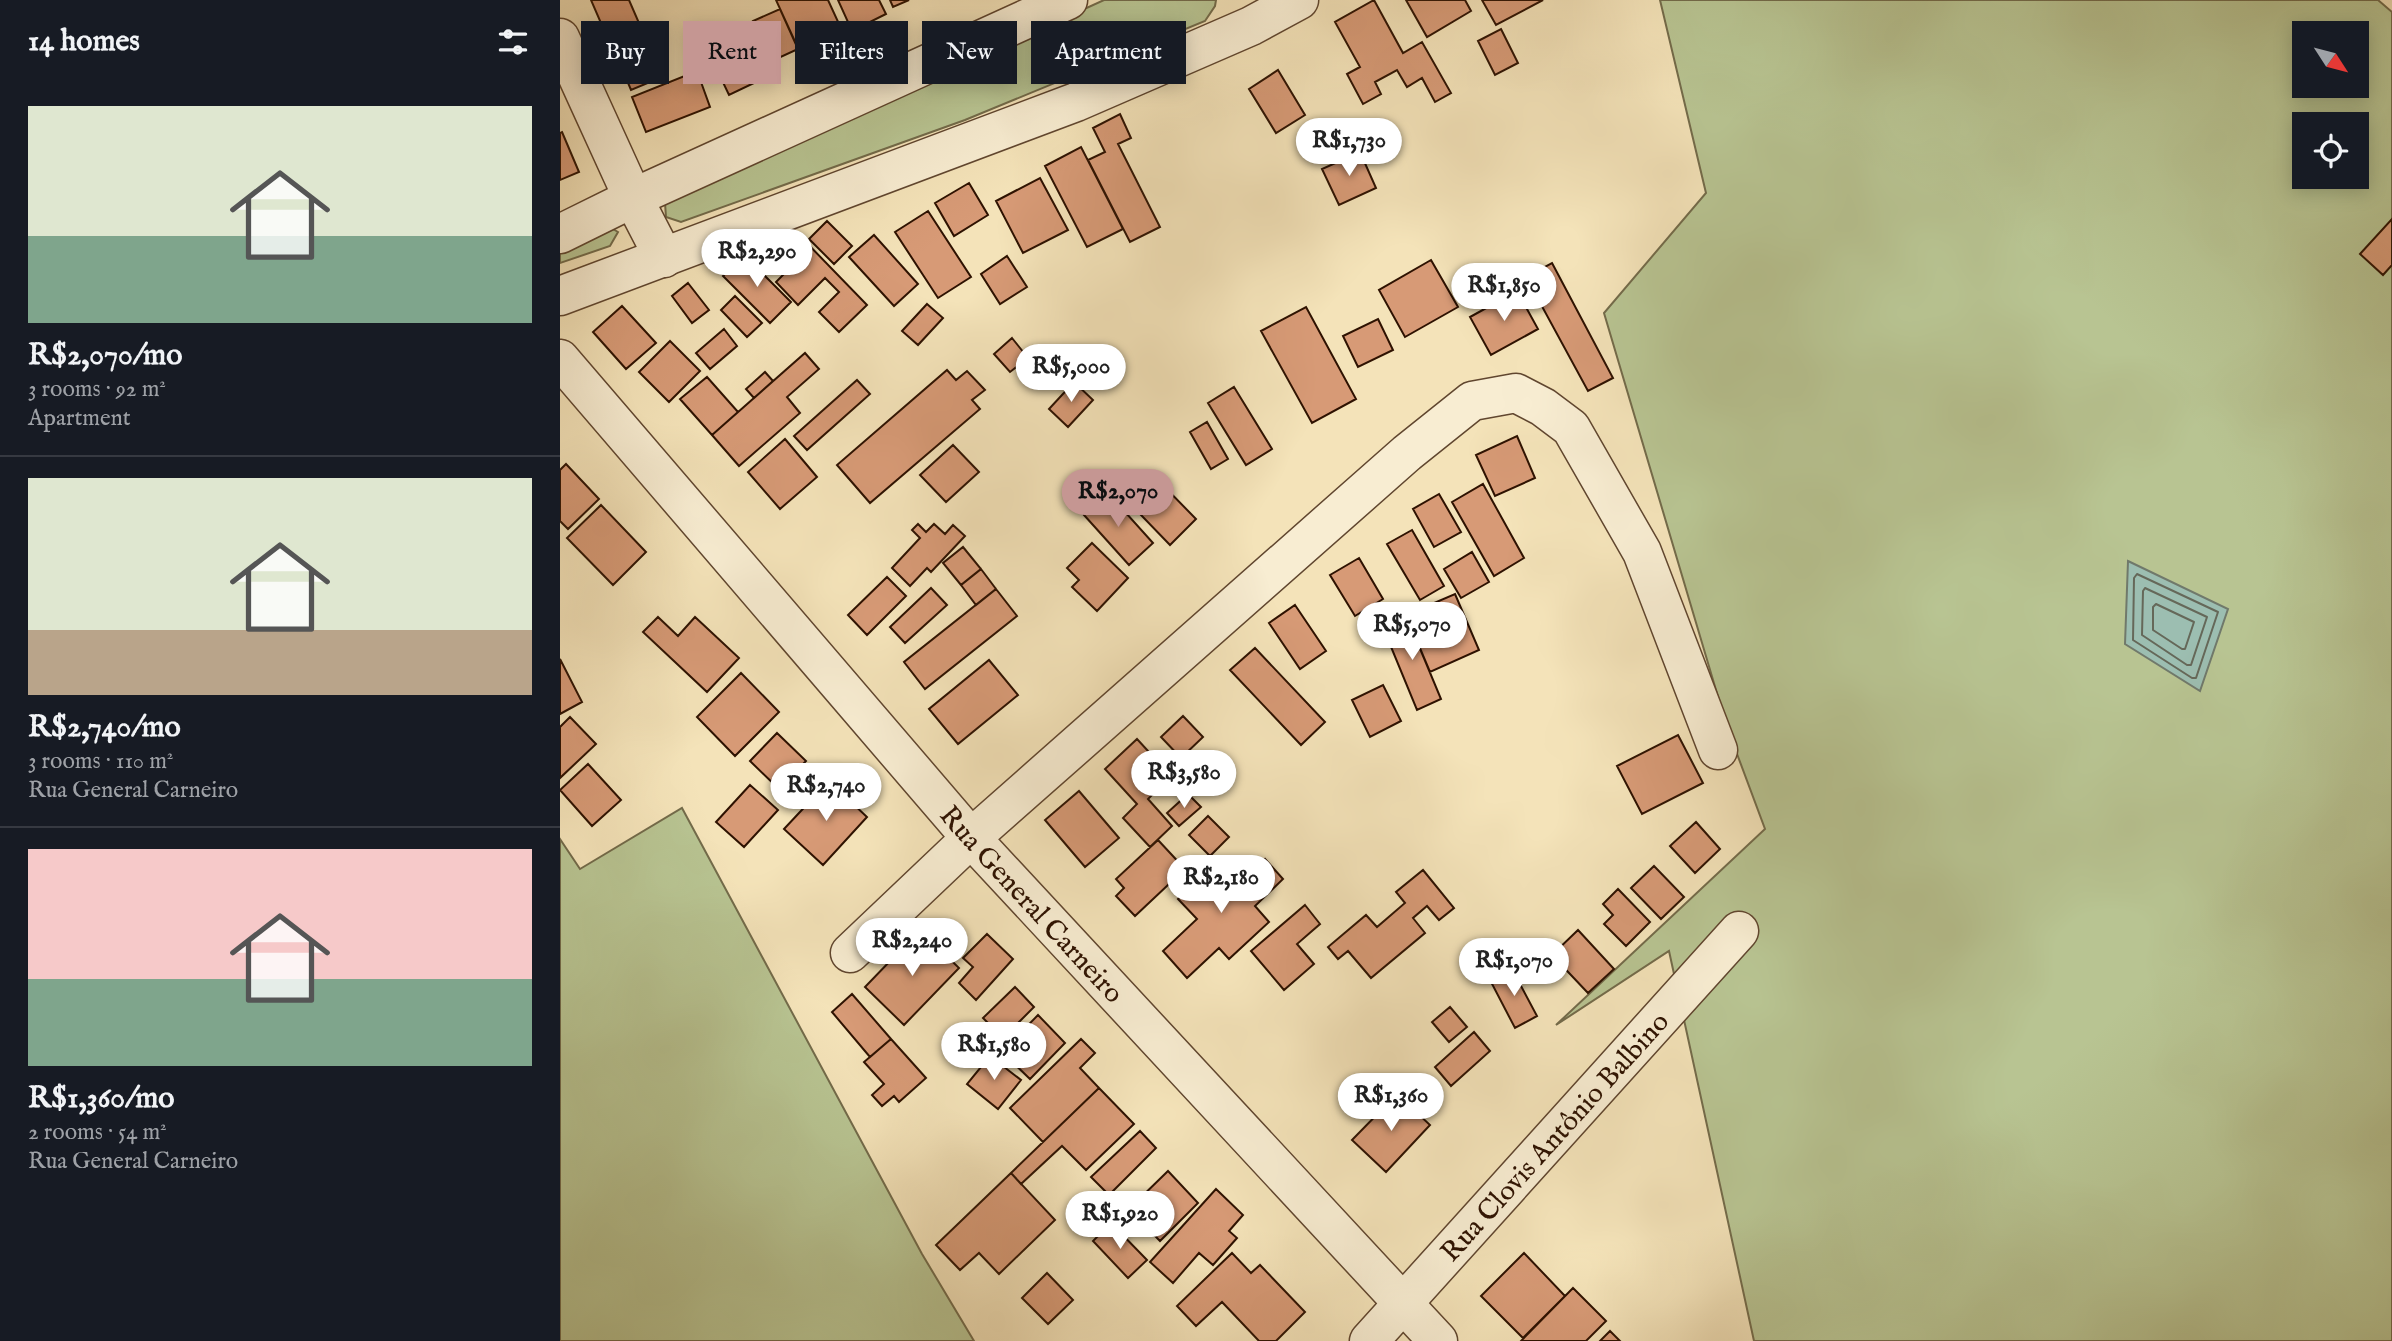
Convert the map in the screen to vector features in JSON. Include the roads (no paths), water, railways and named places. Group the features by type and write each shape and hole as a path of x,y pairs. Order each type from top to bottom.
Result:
{"street":[{"path":"560,234 633,198 1068,0"},
{"path":"560,296 1076,102 1245,13 1299,0"},
{"path":"560,38 633,198 664,258"},
{"name":"Rua General Carneiro","path":"560,359 971,838 1438,1341"},
{"path":"850,953 971,838 1407,453 1472,401 1516,393 1543,407 1572,428 1642,552 1718,750"},
{"name":"Rua Clovis Antônio Balbino","path":"1369,1341 1739,931"}],"water":[{"path":"2128,561 2228,609 2200,691 2125,644"}]}
